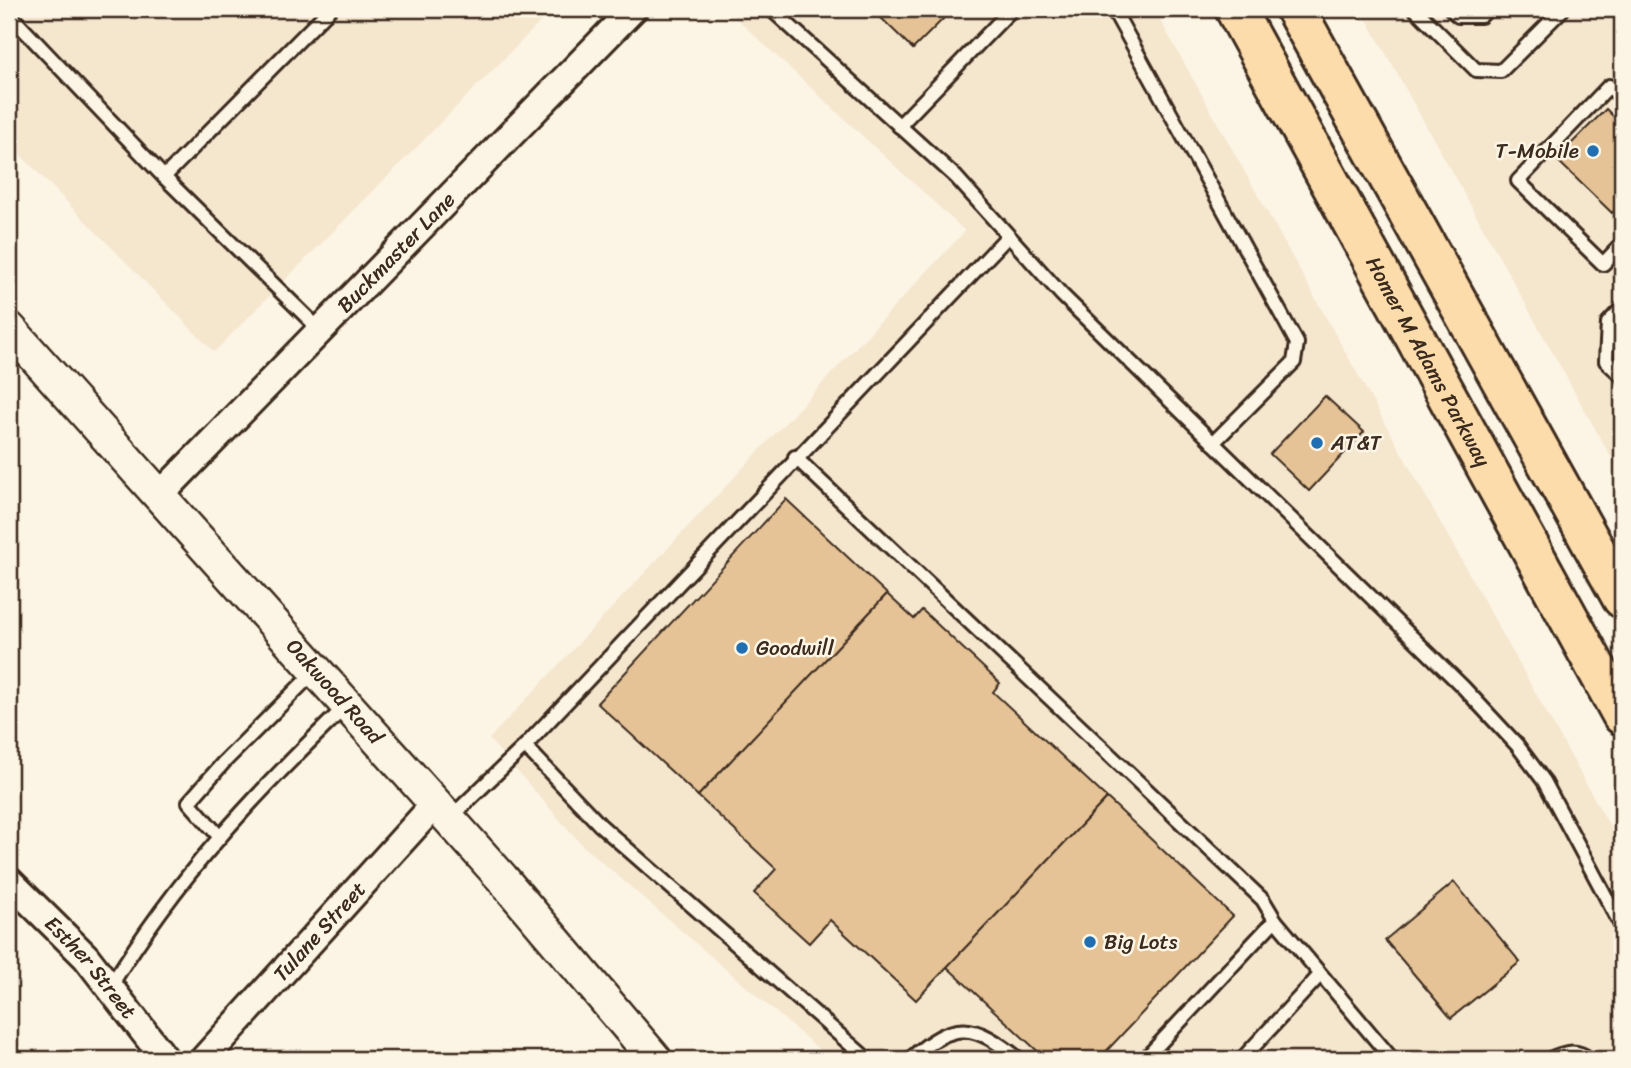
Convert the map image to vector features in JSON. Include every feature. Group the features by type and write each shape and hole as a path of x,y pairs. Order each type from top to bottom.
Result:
{"main road":[{"name":"Homer M Adams Parkway","path":"1235,9 1622,715"},
{"path":"1294,9 1622,598"}],"street":[{"name":"Buckmaster Lane","path":"159,496 318,329 633,9"},
{"name":"Oakwood Road","path":"9,328 442,811 655,1059"},
{"name":"Tulane Street","path":"204,1059 442,811"},
{"name":"Esther Street","path":"9,881 86,957 166,1059"}],"lane":[{"path":"164,177 331,9"},
{"path":"771,9 956,177 1062,295 1463,687 1517,744 1544,781 1622,927"},
{"path":"900,126 1012,9"},
{"path":"1113,9 1297,343 1294,362 1213,443"},
{"path":"1415,9 1476,70 1501,71 1563,9"},
{"path":"1451,9 1458,16 1481,16 1488,9"},
{"path":"1618,9 1622,13"},
{"path":"9,13 164,177 318,329"},
{"path":"1622,98 1609,86 1518,181 1604,264 1622,244"},
{"path":"442,811 525,746 795,457 1008,236"},
{"path":"1622,307 1608,323 1606,361 1622,376"},
{"path":"795,457 1263,901 1275,920 1392,1059"},
{"path":"218,835 189,802 224,762 316,671"},
{"path":"110,987 146,929 218,835 263,786 347,705"},
{"path":"525,746 600,824 867,1059"},
{"path":"1145,1059 1275,920"},
{"path":"1242,1059 1320,975"},
{"path":"910,1059 934,1038 965,1029 976,1029 1019,1059"},
{"path":"1550,1059 1563,1052 1582,1053 1590,1059"}],"shaded area":[{"path":"9,9 553,9 214,352 9,143"},
{"path":"726,9 1154,9 1622,848 1622,1059 830,1059 583,846 489,739 965,231"},
{"path":"1361,9 1622,9 1622,477"}],"building":[{"path":"872,9 953,9 913,49"},
{"path":"1606,109 1622,125 1622,203 1612,213 1556,159"},
{"name":"AT&T","path":"1325,396 1364,432 1309,491 1270,454"},
{"name":"Goodwill","path":"786,499 887,594 698,796 597,703"},
{"path":"887,594 914,619 922,610 1000,683 993,692 1107,798 916,1000 830,920 809,943 754,893 776,869 698,796"},
{"name":"Big Lots","path":"1107,798 1233,916 1099,1059 1046,1059 947,967"},
{"path":"1454,882 1520,962 1451,1018 1385,940"}],"place":[{"name":"T-Mobile","path":"1593,151"},
{"name":"AT&T","path":"1317,443"},
{"name":"Goodwill","path":"742,648"},
{"name":"Big Lots","path":"1090,942"}]}
